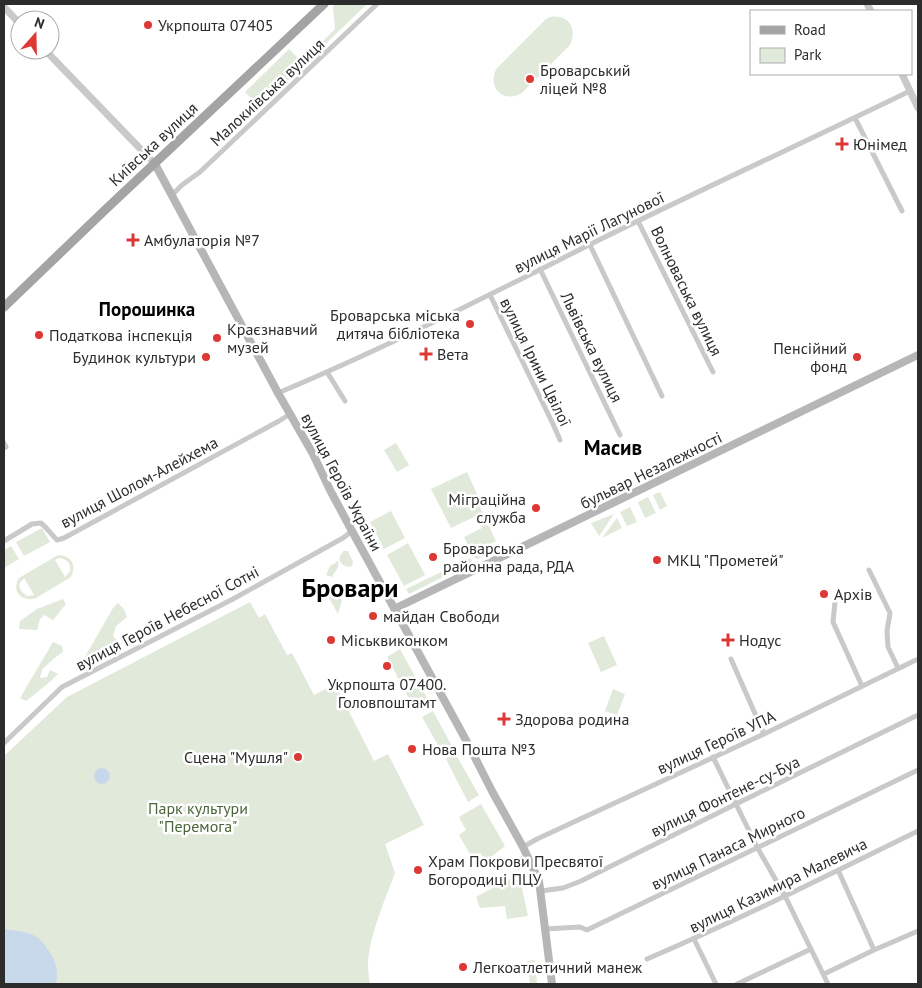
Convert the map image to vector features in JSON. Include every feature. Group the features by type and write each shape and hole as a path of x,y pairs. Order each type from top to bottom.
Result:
{"main road":[{"name":"Київська вулиця","path":"4,307 324,4"},
{"name":"вулиця Героїв України","path":"155,164 278,393 313,454 330,490 523,847 539,881 552,984"},
{"name":"бульвар Незалежності","path":"394,609 918,355"}],"street":[{"name":"Малокиївська вулиця","path":"172,195 200,172 377,4"},
{"path":"55,60 155,164"},
{"path":"902,75 918,108"},
{"name":"вулиця Марії Лагунової","path":"278,393 490,295 590,244 910,91"},
{"path":"855,118 902,211"},
{"name":"Волноваська вулиця","path":"638,221 713,372"},
{"path":"590,244 662,396"},
{"name":"Львівська вулиця","path":"540,269 620,435"},
{"name":"вулиця Ірини Цвілої","path":"490,295 560,440"},
{"path":"327,372 345,401"},
{"name":"вулиця Шолом-Алейхема","path":"4,541 32,524 41,523 47,527 57,540 64,538 290,414"},
{"path":"4,443 6,447 4,448"},
{"name":"вулиця Героїв Небесної Сотні","path":"4,743 62,688 233,599 343,538 352,531"},
{"path":"869,570 890,613 887,631 888,648 898,668"},
{"path":"835,602 833,622 862,686"},
{"path":"731,659 764,734"},
{"name":"вулиця Героїв УПА","path":"523,847 764,734 918,659"},
{"name":"вулиця Фонтене-су-Буа","path":"541,891 563,888 581,881 918,715"},
{"path":"713,757 828,984"},
{"name":"вулиця Панаса Мирного","path":"545,929 580,927 588,930 918,770"},
{"name":"вулиця Казимира Малевича","path":"647,959 694,939 918,832"},
{"path":"838,870 874,950"},
{"path":"824,974 918,931"},
{"path":"694,939 716,984"},
{"path":"737,984 811,949"}],"green space":[{"path":"336,4 367,4 260,107 245,92 289,49 302,62 335,29 333,6"},
{"path":"550,17 562,18 570,23 573,33 570,45 522,93 509,96 498,92 494,81 497,68"},
{"path":"396,443 409,465 397,472 384,450"},
{"path":"467,472 477,494 477,501 496,541 472,553 464,537 482,528 476,516 451,528 431,489"},
{"path":"660,492 667,506 660,510 653,495"},
{"path":"648,497 656,513 645,518 638,502"},
{"path":"630,507 637,522 627,526 620,512"},
{"path":"391,511 405,538 384,549 370,522"},
{"path":"614,514 599,536 591,523"},
{"path":"617,518 622,528 602,538"},
{"path":"42,528 50,542 24,556 16,542"},
{"path":"408,543 425,575 404,586 387,555"},
{"path":"498,544 497,550 478,559 474,556"},
{"path":"11,546 19,559 4,568 4,550"},
{"path":"344,551 348,551 353,562 350,567 343,565 339,559"},
{"path":"58,555 63,555 69,559 73,565 71,577 36,598 26,599 19,595 16,587 19,578","holes":["59,558 66,560 70,566 70,571 65,577 55,560","24,578 34,595 27,596 21,591 19,584"]},
{"path":"470,558 471,563 409,594 406,589"},
{"path":"338,561 338,568 332,577 326,575 330,566"},
{"path":"333,594 342,600 338,614 328,596"},
{"path":"63,599 66,604 53,620 44,615 40,619 37,630 19,629 20,621 37,609"},
{"name":"Парк культури \"Перемога\"","path":"250,602 259,618 265,614 287,655 292,653 314,695 335,684 374,761 388,754 424,825 385,844 395,873 371,942 368,964 370,984 4,984 4,756 67,697"},
{"path":"118,603 124,609 127,617 116,626 113,636 118,641 116,645 82,662 113,608"},
{"path":"604,636 617,665 601,672 588,643"},
{"path":"53,642 62,646 63,652 42,670 40,678 47,677 50,670 58,674 26,701 20,698"},
{"path":"400,649 428,700 414,708 387,657"},
{"path":"613,689 625,694 617,715 605,711"},
{"path":"433,711 453,748 443,754 422,717"},
{"path":"455,753 479,795 468,802 446,759"},
{"path":"481,804 505,846 486,861 480,853 472,858 459,835 466,830 459,817"},
{"path":"519,874 528,916 507,919 505,906 480,908 476,897"},
{"path":"535,960 537,984 530,984 527,961"}],"water":[{"path":"102,768 108,770 110,776 108,782 102,784 96,782 94,776 96,770"},
{"path":"4,929 30,934 41,941 56,964 56,984 4,984"}],"place":[{"name":"Укрпошта 07405","path":"148,25"},
{"name":"Броварський ліцей №8","path":"530,79"},
{"name":"Юнімед","path":"842,144"},
{"name":"Амбулаторія №7","path":"133,240"},
{"name":"Броварська міська дитяча бібліотека","path":"470,324"},
{"name":"Податкова інспекція","path":"39,335"},
{"name":"Краєзнавчий музей","path":"217,338"},
{"name":"Вета","path":"426,354"},
{"name":"Будинок культури","path":"206,357"},
{"name":"Пенсійний фонд","path":"857,357"},
{"name":"Міграційна служба","path":"536,508"},
{"name":"Броварська районна рада, РДА","path":"433,557"},
{"name":"МКЦ \"Прометей\"","path":"657,560"},
{"name":"Архів","path":"824,594"},
{"name":"майдан Свободи","path":"373,616"},
{"name":"Міськвиконком","path":"331,640"},
{"name":"Нодус","path":"728,640"},
{"name":"Укрпошта 07400. Головпоштамт","path":"387,666"},
{"name":"Здорова родина","path":"504,719"},
{"name":"Нова Пошта №3","path":"412,749"},
{"name":"Сцена \"Мушля\"","path":"298,757"},
{"name":"Храм Покрови Пресвятої Богородиці ПЦУ","path":"418,870"},
{"name":"Легкоатлетичний манеж","path":"463,967"}],"district":[{"name":"Порошинка","path":"147,309"},
{"name":"Масив","path":"613,448"},
{"name":"Бровари","path":"350,588"}]}
